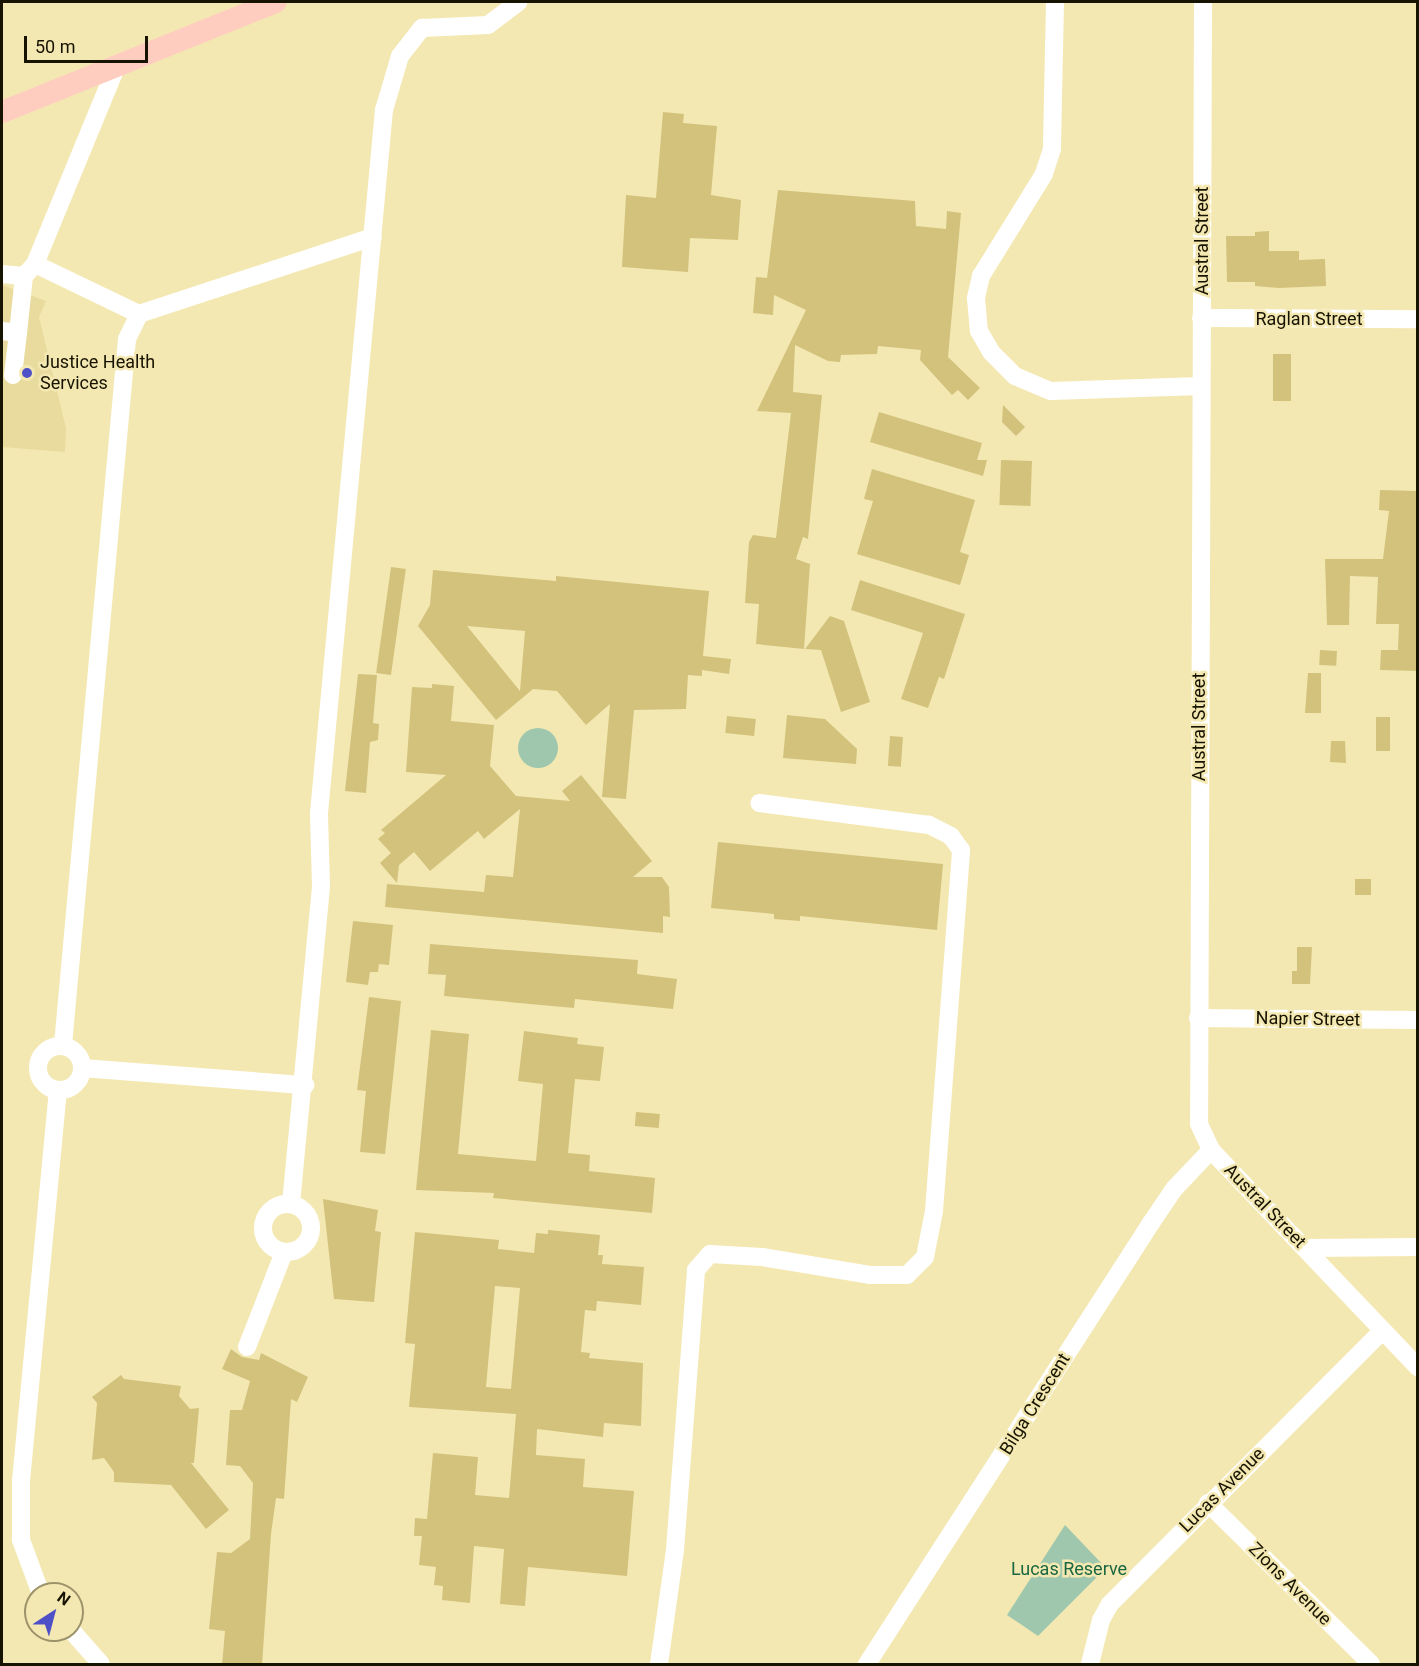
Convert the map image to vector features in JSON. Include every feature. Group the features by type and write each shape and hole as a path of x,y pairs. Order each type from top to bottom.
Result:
{"main road":[{"path":"2,112 276,2"}],"street":[{"path":"291,1204 305,1085 321,886 318,813 384,110 400,56 422,28 488,25 518,2"},
{"path":"1055,2 1052,149 1044,174 981,276 976,298 979,331 991,352 1015,376 1051,391 1201,386"},
{"name":"Austral Street","path":"1203,2 1199,1124 1211,1150 1418,1367"},
{"path":"13,375 10,332 29,270 117,64"},
{"path":"2,274 29,270 139,314 373,237"},
{"path":"63,1045 127,339 139,314"},
{"name":"Raglan Street","path":"1201,318 1418,319"},
{"path":"659,1665 675,1550 696,1270 710,1254 762,1257 870,1275 907,1275 925,1257 934,1211 961,850 951,836 929,825 759,803"},
{"name":"Napier Street","path":"1198,1018 1418,1020"},
{"path":"63,1045 73,1049 82,1068 78,1082 58,1090 42,1082 37,1065 46,1050 63,1045"},
{"path":"82,1068 305,1085"},
{"path":"37,1582 21,1540 21,1481 58,1090"},
{"name":"Bilga Crescent","path":"867,1665 1150,1223 1174,1188 1211,1150"},
{"path":"291,1204 309,1219 310,1236 300,1248 284,1252 266,1239 263,1224 276,1207 291,1204"},
{"path":"1306,1248 1418,1247"},
{"path":"247,1347 284,1252"},
{"name":"Lucas Avenue","path":"1090,1665 1101,1620 1110,1604 1208,1503 1382,1331"},
{"name":"Zions Avenue","path":"1208,1503 1371,1665"},
{"path":"81,1642 101,1665"}],"shaded area":[{"name":"Justice Health Services","path":"2,285 46,301 39,317 66,428 65,452 2,447"}],"green space":[{"path":"538,728 552,734 558,748 552,762 538,768 524,762 518,748 524,734"},
{"name":"Lucas Reserve","path":"1065,1525 1106,1568 1038,1636 1007,1615"}],"building":[{"path":"663,112 684,114 683,123 717,126 711,195 741,200 738,240 690,238 688,272 622,267 626,195 656,198"},
{"path":"778,190 915,201 916,226 946,229 947,211 961,213 948,357 980,388 968,400 958,390 952,395 920,360 921,350 878,346 877,354 841,355 840,362 828,361 795,345 793,392 822,395 808,539 803,537 796,559 810,564 804,649 756,644 759,604 745,603 749,542 753,535 776,538 791,413 757,411 806,310 774,295 773,315 753,313 756,277 767,278"},
{"path":"1269,231 1269,251 1299,251 1299,260 1325,259 1326,286 1279,288 1255,286 1255,282 1227,282 1226,236 1255,236 1255,232"},
{"path":"1273,354 1291,354 1291,401 1273,401"},
{"path":"1003,405 1025,427 1016,436 1002,422"},
{"path":"879,412 982,443 977,460 987,460 983,476 870,442"},
{"path":"1001,460 1032,461 1030,506 999,505"},
{"path":"872,469 975,500 960,552 969,555 960,585 857,554 873,501 864,499"},
{"path":"1380,490 1418,491 1418,671 1380,670 1381,650 1398,650 1399,624 1376,624 1378,577 1350,576 1349,625 1327,625 1325,559 1383,559 1389,511 1379,510"},
{"path":"391,567 406,569 391,675 376,673"},
{"path":"433,570 556,581 556,576 709,591 703,656 731,659 729,674 702,670 702,676 688,675 686,709 634,710 626,799 602,797 610,704 586,725 557,691 533,689 496,720 418,626 430,605","holes":["467,626 525,631 520,691"]},
{"path":"860,580 965,614 944,679 939,677 928,708 901,699 923,633 851,610"},
{"path":"830,616 844,621 870,702 841,712 821,650 805,649"},
{"path":"1320,650 1337,651 1336,666 1319,665"},
{"path":"1308,673 1321,673 1321,713 1305,713"},
{"path":"358,674 377,675 373,723 379,724 378,740 370,742 366,793 345,791"},
{"path":"432,684 454,686 451,721 494,725 490,766 516,796 570,801 562,791 581,775 652,861 633,877 662,877 669,887 670,917 663,916 663,933 385,907 387,884 484,892 486,875 513,877 520,809 484,839 478,831 430,871 414,852 399,865 397,883 380,863 391,853 378,839 385,833 381,830 446,775 406,772 412,687 432,688"},
{"path":"787,715 825,719 857,749 856,764 783,758"},
{"path":"727,716 756,719 754,736 725,733"},
{"path":"1376,717 1390,717 1390,751 1376,751"},
{"path":"890,736 903,737 901,767 888,766"},
{"path":"1331,741 1345,741 1346,763 1330,762"},
{"path":"718,842 943,864 937,930 800,916 800,921 774,919 774,914 711,908"},
{"path":"1355,879 1371,879 1371,895 1355,895"},
{"path":"353,921 393,925 389,965 379,964 378,972 370,972 368,985 346,982"},
{"path":"430,944 638,960 637,974 677,979 673,1009 575,999 574,1008 444,996 446,975 428,974"},
{"path":"1297,947 1312,947 1310,984 1292,984 1292,971 1297,971"},
{"path":"369,997 401,1001 385,1154 360,1152 366,1091 357,1090"},
{"path":"431,1030 469,1034 458,1154 536,1161 543,1084 518,1081 524,1031 578,1038 577,1044 604,1047 600,1081 575,1079 568,1153 590,1155 589,1171 655,1178 652,1213 493,1198 494,1193 416,1190"},
{"path":"636,1112 660,1114 659,1128 635,1126"},
{"path":"323,1199 378,1210 375,1231 381,1232 374,1302 334,1299"},
{"path":"548,1230 600,1235 598,1255 603,1255 602,1264 644,1267 641,1305 597,1301 596,1311 585,1310 581,1352 590,1353 589,1358 643,1363 641,1426 604,1423 603,1437 537,1429 536,1455 585,1459 583,1487 634,1491 627,1576 528,1567 525,1606 500,1604 504,1549 474,1546 470,1603 442,1600 443,1586 434,1585 436,1567 419,1565 422,1536 414,1536 415,1518 427,1519 433,1453 478,1457 475,1495 509,1498 516,1414 409,1407 415,1344 405,1343 415,1232 499,1240 498,1249 534,1253 536,1233 548,1234","holes":["495,1286 520,1288 511,1389 486,1387"]},
{"path":"231,1349 242,1357 259,1360 261,1353 308,1377 297,1402 291,1399 284,1499 276,1498 271,1534 262,1665 222,1665 225,1631 209,1629 217,1552 231,1553 250,1539 253,1483 240,1466 226,1465 230,1410 242,1410 250,1381 222,1369"},
{"path":"121,1375 124,1379 181,1386 179,1396 190,1409 199,1408 194,1463 191,1463 229,1510 206,1529 171,1485 114,1482 114,1472 104,1458 92,1460 97,1403 92,1397"}],"place":[{"name":"Justice Health Services","path":"27,373"}]}
